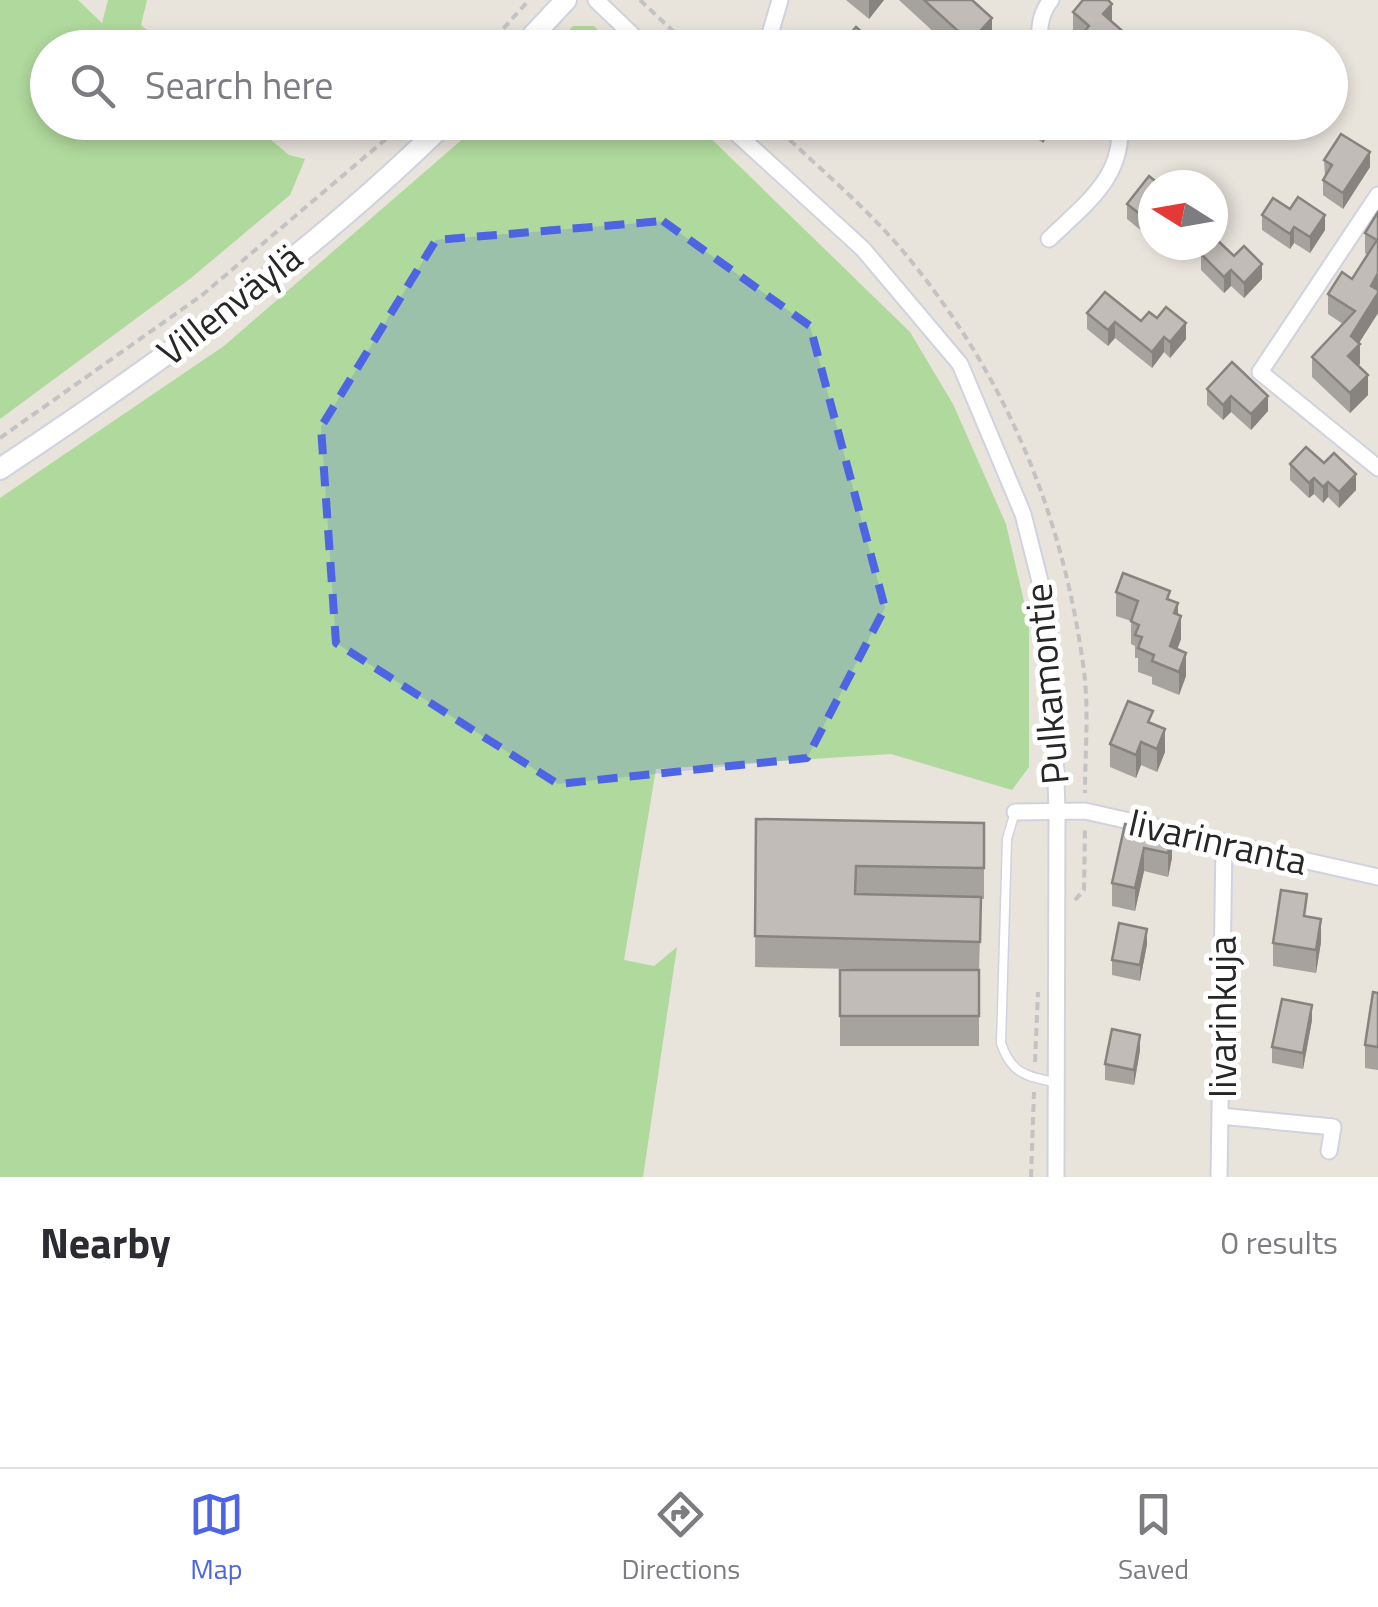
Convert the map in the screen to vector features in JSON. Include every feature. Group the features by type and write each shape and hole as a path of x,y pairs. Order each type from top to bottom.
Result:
{"street":[{"path":"538,30 566,0"},
{"path":"596,0 627,30"},
{"path":"771,30 780,0"},
{"path":"1040,30 1044,9 1052,0"},
{"name":"Villenväylä","path":"0,469 102,400 268,274 347,212 426,140"},
{"name":"Pulkamontie","path":"744,140 862,249 960,364 1023,514 1047,609 1057,810 1056,1177"},
{"path":"1050,239 1097,193 1113,170 1121,140"},
{"path":"1378,195 1260,372 1378,468"},
{"name":"Iivarinranta","path":"1015,812 1085,811 1378,877"},
{"name":"Iivarinkuja","path":"1224,842 1220,1116 1333,1127 1329,1151"},
{"path":"1219,1177 1220,1116"}],"lane":[{"path":"1015,812 1007,838 1001,1043 1007,1060 1020,1075 1058,1083"}],"path":[{"path":"502,30 529,0"},
{"path":"640,0 672,30"},
{"path":"0,439 201,296 385,140"}],"highlighted area":[{"path":"663,221 810,326 885,608 807,758 558,784 336,643 321,427 436,240"}],"green space":[{"path":"0,0 78,0 102,23 108,0 147,0 141,25 147,30 30,30 30,140 271,140 289,155 305,159 290,195 191,278 0,419"},
{"path":"573,26 594,26 598,30 569,30"},
{"path":"461,140 712,140 910,332 953,404 1006,524 1029,623 1029,767 1012,790 891,754 656,769 624,960 654,966 677,947 643,1177 0,1177 0,498 224,346"}],"building":[{"path":"924,0 972,0 992,18 981,30 957,30"},
{"path":"1083,0 1108,0 1112,4 1103,14 1121,30 1086,30 1089,26 1073,12"},
{"path":"1348,138 1370,152 1343,193 1323,180 1332,165 1324,160 1337,140"},
{"path":"1138,190 1138,212 1127,204"},
{"path":"1298,197 1325,215 1310,237 1294,227 1290,234 1262,215 1273,198 1290,209"},
{"path":"1378,212 1378,273 1371,286 1378,293 1351,336 1360,344 1348,356 1368,375 1350,393 1312,357 1355,311 1328,294 1342,272 1352,279 1377,240 1365,233"},
{"path":"1244,246 1262,264 1244,283 1231,270 1224,277 1207,260 1228,260 1228,250 1234,256"},
{"path":"1105,292 1141,321 1149,312 1157,318 1166,307 1186,323 1170,342 1164,337 1152,352 1115,322 1108,330 1087,313"},
{"path":"1232,362 1268,396 1251,414 1231,396 1223,405 1207,389"},
{"path":"1306,447 1324,463 1334,453 1356,474 1339,492 1328,482 1323,487 1314,478 1309,483 1290,464"},
{"path":"1123,573 1170,591 1167,599 1178,603 1174,613 1181,616 1170,646 1186,653 1179,672 1152,661 1154,655 1138,648 1142,637 1135,635 1139,625 1131,621 1138,601 1116,592"},
{"path":"1128,701 1153,711 1148,722 1165,729 1157,749 1141,742 1136,755 1110,744"},
{"path":"756,819 984,823 984,868 856,866 855,894 981,897 980,942 755,936"},
{"path":"1125,824 1172,835 1168,853 1144,848 1135,888 1112,883"},
{"path":"1281,890 1307,894 1304,916 1321,919 1316,950 1273,943"},
{"path":"1119,923 1147,929 1140,965 1112,960"},
{"path":"840,970 979,970 979,1016 840,1016"},
{"path":"1373,992 1378,993 1378,1047 1365,1045"},
{"path":"1282,999 1312,1005 1303,1053 1272,1047"},
{"path":"1112,1029 1140,1035 1134,1070 1105,1064"}]}
